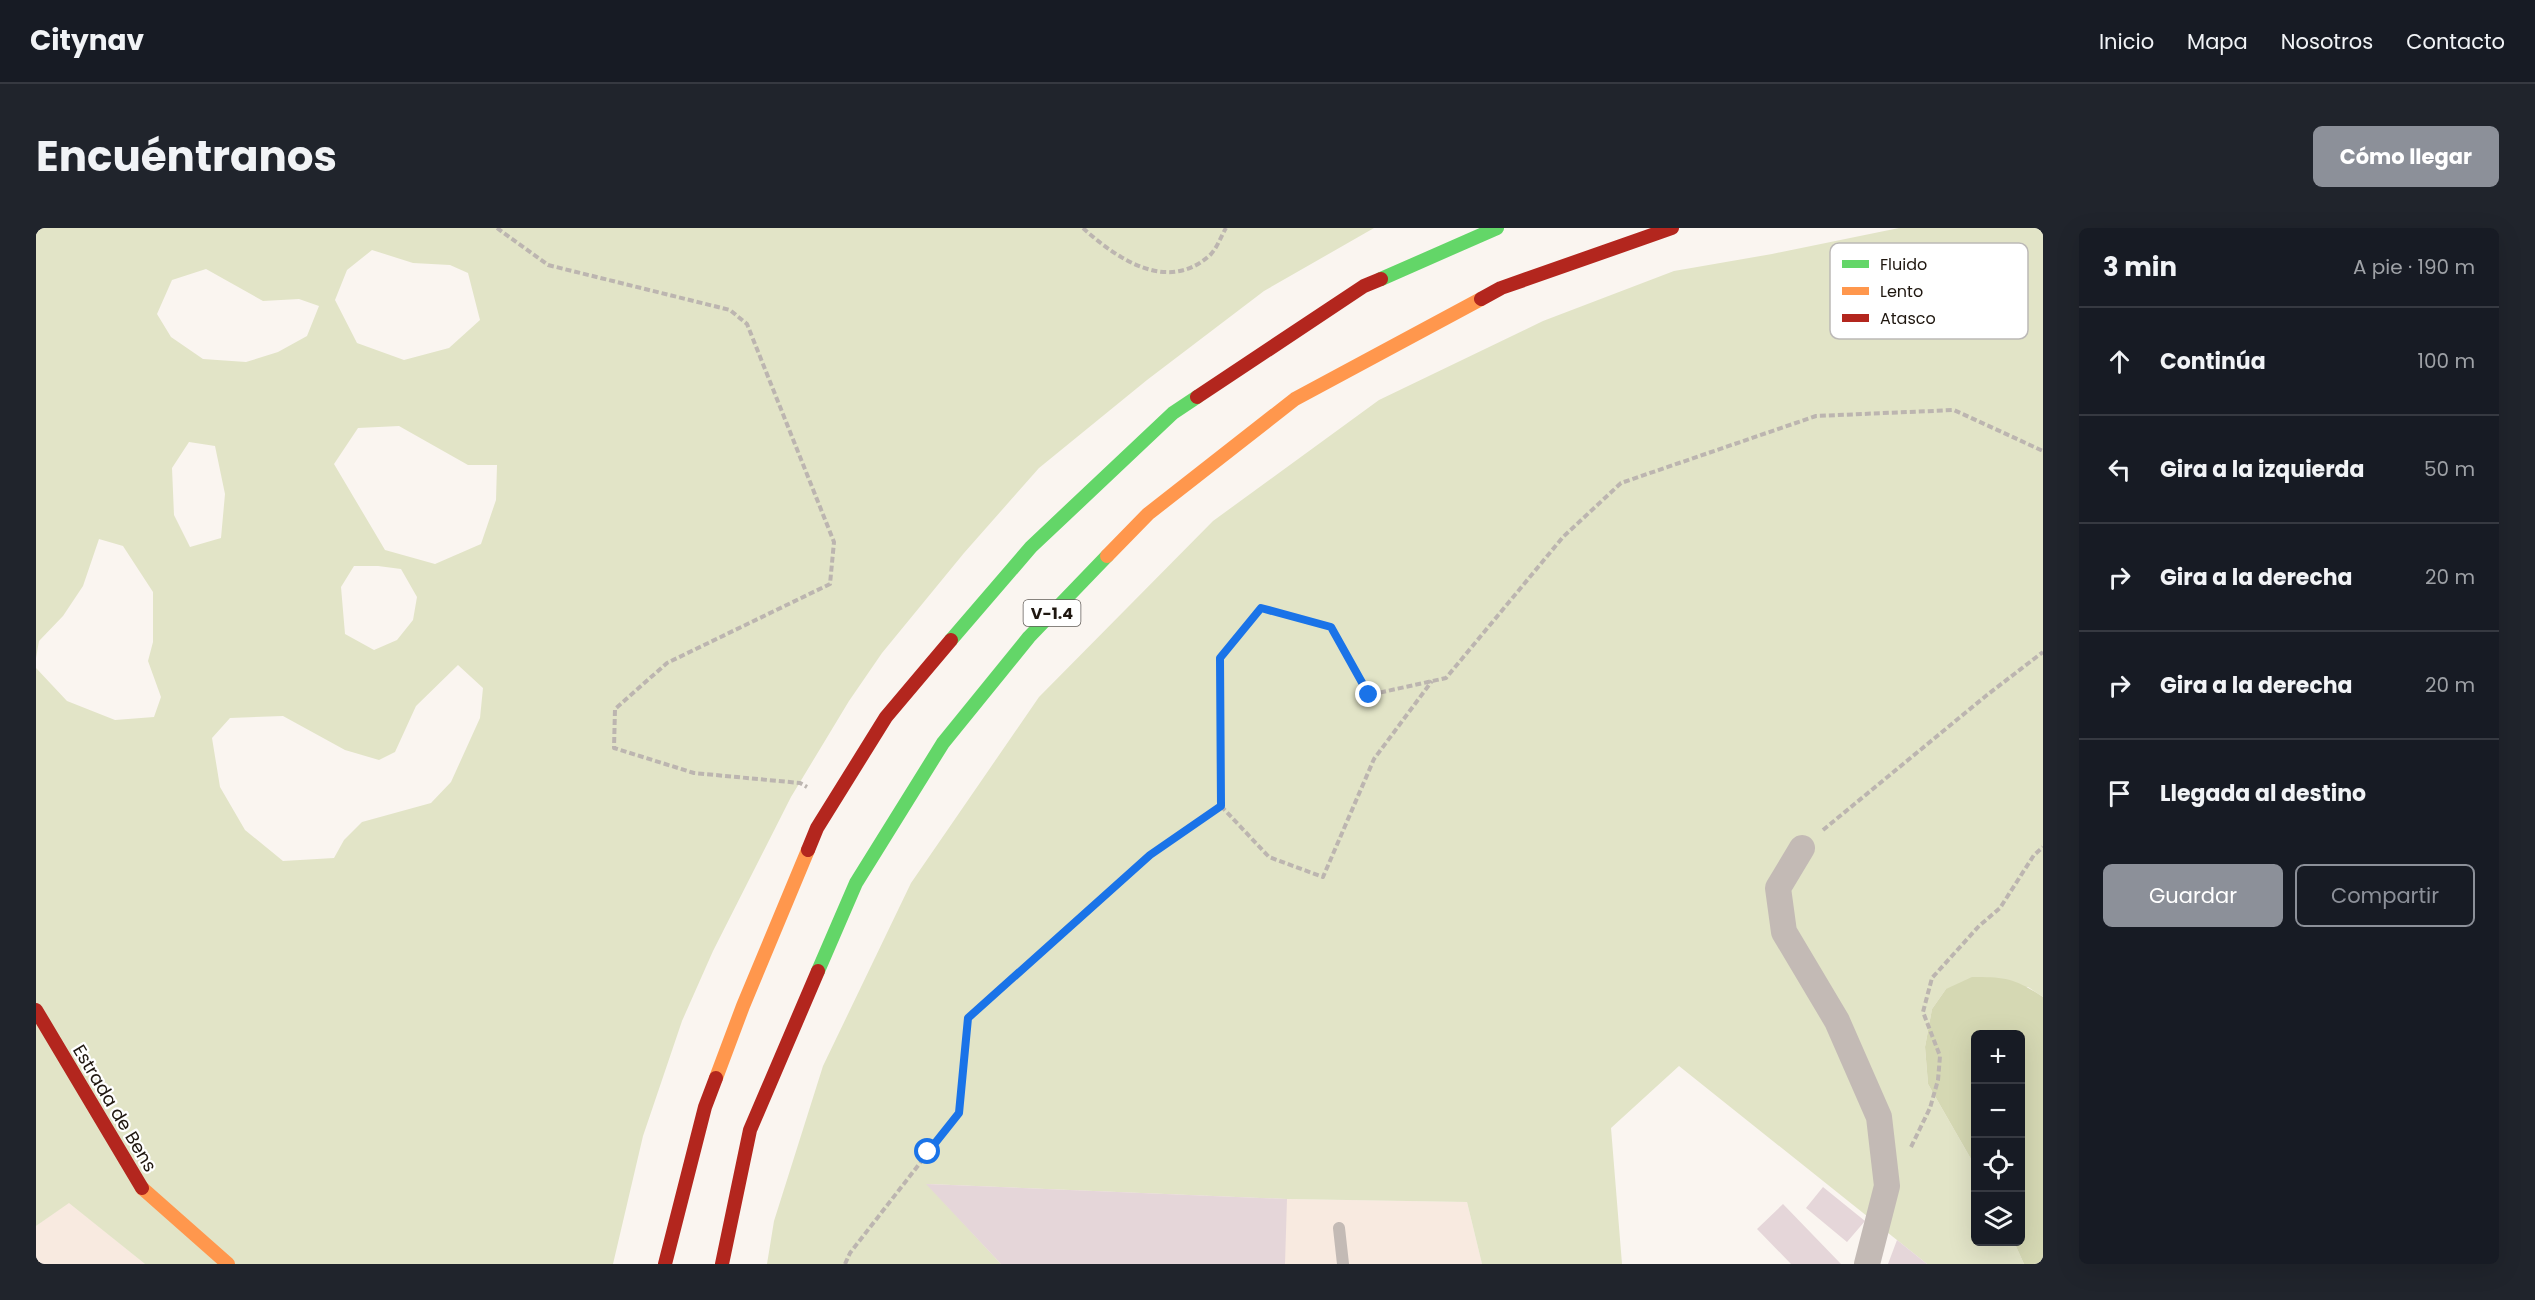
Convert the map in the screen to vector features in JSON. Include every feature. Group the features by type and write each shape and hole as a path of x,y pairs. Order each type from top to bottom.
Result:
{"main road":[{"path":"665,1264 705,1107 743,1006 817,828 886,717 1031,547 1173,413 1364,286 1497,228"},
{"name":"V-1.4","path":"723,1264 750,1130 856,883 943,742 1029,637 1148,514 1295,399 1501,288 1672,228"},
{"name":"Estrada de Bens","path":"36,1010 139,1185 228,1264"}],"street":[{"path":"1802,848 1778,888 1784,932 1837,1021 1880,1117 1887,1186 1868,1264"}],"lane":[{"path":"1339,1228 1343,1264"}],"path":[{"path":"497,228 548,265 730,310 747,324 834,542 830,584 667,663 615,709 614,748 694,773 800,783 833,801"},
{"path":"1083,228 1104,248 1129,263 1155,273 1185,271 1210,255 1226,228"},
{"path":"1432,681 1374,759 1323,877 1269,857 1221,806 1220,658 1261,608 1331,627 1369,695 1432,681 1446,678 1563,537 1621,483 1656,473 1816,416 1954,410 2043,451"},
{"path":"1802,848 1987,695 2043,652"},
{"path":"845,1264 850,1253 959,1113 968,1018 1150,855 1221,806"},
{"path":"1887,1186 1915,1141 1930,1108 1938,1080 1940,1056 1923,1012 1932,978 1979,926 2000,908 2034,855 2043,847"}],"shaded area":[{"path":"926,1184 1287,1199 1467,1202 1482,1264 1001,1264"},
{"path":"69,1202 145,1264 36,1264 36,1226"}],"green space":[{"path":"36,228 1374,228 1264,291 1147,380 1039,468 964,553 882,653 849,701 791,797 713,951 682,1021 643,1136 613,1264 145,1264 69,1203 36,1226 36,668 67,701 115,720 154,717 161,697 148,661 153,642 153,592 123,546 99,539 83,586 63,616 39,641 36,658","holes":["372,250 413,263 450,265 468,273 480,320 449,348 404,360 357,343 335,300 347,270","206,269 263,301 299,299 319,306 307,336 278,352 246,362 203,359 171,337 157,314 172,280","399,426 468,465 497,465 496,500 481,544 435,564 385,550 334,464 358,428","189,442 215,446 225,494 221,538 190,547 174,515 172,468","354,566 401,569 417,597 413,620 397,640 374,650 345,634 341,587","458,665 483,688 480,718 451,782 431,803 362,822 344,840 334,858 283,861 245,830 220,787 212,738 230,718 283,716 345,750 379,760 395,752 416,706"]},
{"path":"1899,228 2043,228 2043,997 2028,987 1946,989 1932,1009 1925,1047 1928,1084 1971,1159 1971,1246 2016,1246 2024,1264 1927,1264 1679,1066 1611,1128 1622,1264 1482,1264 1467,1202 1287,1199 927,1184 1001,1264 767,1264 774,1221 823,1066 911,883 1039,697 1213,521 1379,400 1543,321 1674,271"},
{"path":"1972,977 1993,977 2024,986 2043,997 2043,1264 2024,1264 2016,1246 2025,1246 2025,1030 1971,1030 1971,1159 1928,1084 1925,1047 1932,1009 1946,989"}],"building":[{"path":"926,1184 1287,1199 1285,1264 1001,1264"},
{"path":"1823,1187 1865,1221 1847,1242 1806,1208"},
{"path":"1783,1204 1841,1264 1791,1264 1757,1229"},
{"path":"1897,1240 1927,1264 1888,1264"}],"traffic: fast":[{"path":"1381,279 1497,228"},
{"path":"951,640 1031,547 1173,413 1197,397"},
{"path":"818,971 856,883 943,743 1029,637 1107,556"}],"traffic: slow":[{"path":"1107,556 1148,514 1295,399 1481,299"},
{"path":"716,1078 743,1006 808,850"},
{"path":"142,1188 228,1264"}],"traffic: jam":[{"path":"1481,299 1501,288 1672,228"},
{"path":"1197,397 1364,286 1381,279"},
{"path":"808,850 817,828 886,717 951,640"},
{"path":"722,1264 750,1130 818,971"},
{"path":"36,1010 142,1188"},
{"path":"665,1264 705,1107 716,1078"}],"route":[{"path":"928,1152 959,1113 968,1018 1150,855 1221,806 1220,658 1261,608 1331,627 1369,695"}]}
